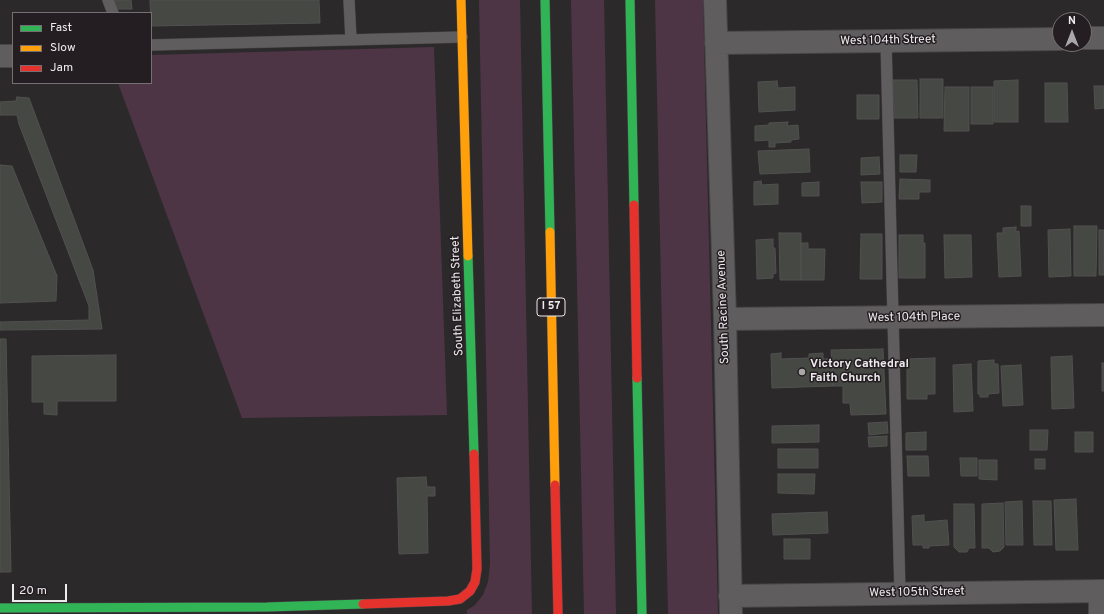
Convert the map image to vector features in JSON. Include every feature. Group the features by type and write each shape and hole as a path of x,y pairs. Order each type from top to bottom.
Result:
{"main road":[{"name":"South Elizabeth Street","path":"390,608 448,601 460,598 470,591 475,582 477,568 461,0"},
{"name":"I 57","path":"545,0 558,614"},
{"path":"630,0 642,614"},
{"path":"0,608 38,611 176,611 267,607 390,608"}],"street":[{"name":"South Racine Avenue","path":"715,0 725,320 730,605"},
{"path":"1092,38 1104,38"},
{"name":"West 104th Street","path":"716,43 1052,39"},
{"path":"0,56 12,56"},
{"name":"West 104th Place","path":"725,320 1104,315"},
{"path":"1100,614 1102,591"},
{"name":"West 105th Street","path":"730,605 900,594 1102,591"}],"lane":[{"path":"108,0 113,12"},
{"path":"349,0 351,40"},
{"path":"152,45 462,37"},
{"path":"886,41 900,594"}],"shaded area":[{"path":"479,0 520,0 532,614 467,614 467,610 475,605 483,595 488,582 490,564"},
{"path":"571,0 604,0 616,614 584,614"},
{"path":"655,0 703,0 718,614 668,614"},
{"path":"434,47 447,415 242,418 118,84 152,84 152,55"}],"building":[{"path":"115,0 131,0 132,9 116,9"},
{"path":"150,0 319,0 320,23 152,26 152,12 150,12"},
{"path":"920,79 943,79 943,118 920,118"},
{"path":"893,80 917,80 918,118 894,118"},
{"path":"1018,80 1018,122 994,122 994,81"},
{"path":"777,81 778,88 795,87 795,110 759,112 758,82"},
{"path":"1045,83 1067,83 1068,122 1045,122"},
{"path":"1094,86 1104,86 1104,108 1095,109"},
{"path":"945,87 969,87 969,131 944,131"},
{"path":"971,87 993,87 993,124 971,124"},
{"path":"857,95 879,95 879,119 857,119"},
{"path":"17,97 29,98 93,270 102,329 0,330 0,322 89,320 89,306 19,124 17,115 0,115 0,102 16,101"},
{"path":"788,122 787,126 798,125 799,139 791,140 791,142 775,143 775,147 769,147 769,140 755,141 755,126 769,125 769,123"},
{"path":"809,149 810,172 760,174 758,151"},
{"path":"900,155 917,155 916,172 900,172"},
{"path":"879,157 880,174 861,175 861,158"},
{"path":"0,165 12,166 57,276 56,301 0,303"},
{"path":"900,179 930,180 930,192 919,192 919,199 899,199"},
{"path":"761,181 762,185 778,184 778,204 754,205 754,182"},
{"path":"819,182 819,196 802,196 802,183"},
{"path":"861,182 882,182 882,202 862,203"},
{"path":"1021,206 1031,206 1031,226 1021,226"},
{"path":"1074,226 1097,226 1096,276 1074,276"},
{"path":"1016,227 1016,232 1019,231 1021,276 999,277 997,233 1003,233 1003,228"},
{"path":"1070,229 1071,276 1049,277 1048,230"},
{"path":"1099,230 1104,230 1104,275 1099,275"},
{"path":"779,233 801,233 801,280 780,280"},
{"path":"861,234 882,234 882,279 860,279"},
{"path":"899,235 923,235 923,243 925,243 925,278 899,278"},
{"path":"944,235 971,235 972,277 945,278"},
{"path":"773,239 773,248 775,248 776,273 773,274 773,278 757,279 756,240"},
{"path":"801,243 808,243 808,249 825,249 824,280 801,280"},
{"path":"0,339 6,339 11,572 0,572"},
{"path":"883,349 886,414 851,415 850,403 843,403 843,386 833,386 831,350"},
{"name":"Victory Cathedral Faith Church","path":"781,353 781,359 809,358 809,354 823,353 823,359 832,359 833,386 772,388 771,354"},
{"path":"116,355 116,401 57,401 57,415 44,414 44,402 32,402 32,356"},
{"path":"1072,356 1074,408 1052,409 1051,357"},
{"path":"935,358 935,394 927,394 927,399 907,399 907,359"},
{"path":"994,360 994,364 998,364 999,393 988,394 988,397 980,397 980,394 978,394 978,361"},
{"path":"1102,363 1104,363 1104,391 1102,391"},
{"path":"971,364 973,411 954,412 953,365"},
{"path":"1021,365 1023,405 1003,406 1001,366"},
{"path":"887,422 888,433 869,435 868,423"},
{"path":"819,425 819,442 772,443 772,426"},
{"path":"1030,430 1048,430 1047,450 1030,450"},
{"path":"926,432 926,450 906,450 906,433"},
{"path":"1075,432 1093,432 1093,452 1075,452"},
{"path":"887,436 887,446 869,447 868,437"},
{"path":"778,449 818,449 818,468 778,468"},
{"path":"907,456 928,456 929,476 908,476"},
{"path":"960,458 977,458 977,476 961,476"},
{"path":"1035,459 1045,459 1045,469 1035,469"},
{"path":"979,460 997,460 997,480 979,479"},
{"path":"778,474 815,474 814,494 778,493"},
{"path":"426,477 427,487 435,487 435,496 427,496 428,553 399,554 397,478"},
{"path":"1076,499 1078,550 1056,550 1054,500"},
{"path":"1022,501 1023,545 1006,545 1005,502"},
{"path":"1033,501 1051,501 1052,545 1034,545"},
{"path":"1003,503 1004,547 1000,551 993,552 989,548 982,548 982,504"},
{"path":"954,504 974,504 975,548 969,548 967,552 959,552 954,547"},
{"path":"827,512 828,533 773,535 772,514"},
{"path":"924,515 924,522 947,520 949,545 929,546 929,548 923,548 923,545 913,545 912,516"},
{"path":"784,539 810,539 810,559 784,559"}],"traffic: fast":[{"path":"545,0 550,232"},
{"path":"630,0 634,205"},
{"path":"468,256 474,454"},
{"path":"637,378 642,614"},
{"path":"0,608 267,607 363,604"}],"traffic: slow":[{"path":"461,0 468,256"},
{"path":"550,232 555,485"}],"traffic: jam":[{"path":"634,205 637,378"},
{"path":"363,604 448,601 460,599 470,591 475,582 477,569 474,454"},
{"path":"555,485 558,614"}],"place":[{"name":"Victory Cathedral Faith Church","path":"802,372"}]}
